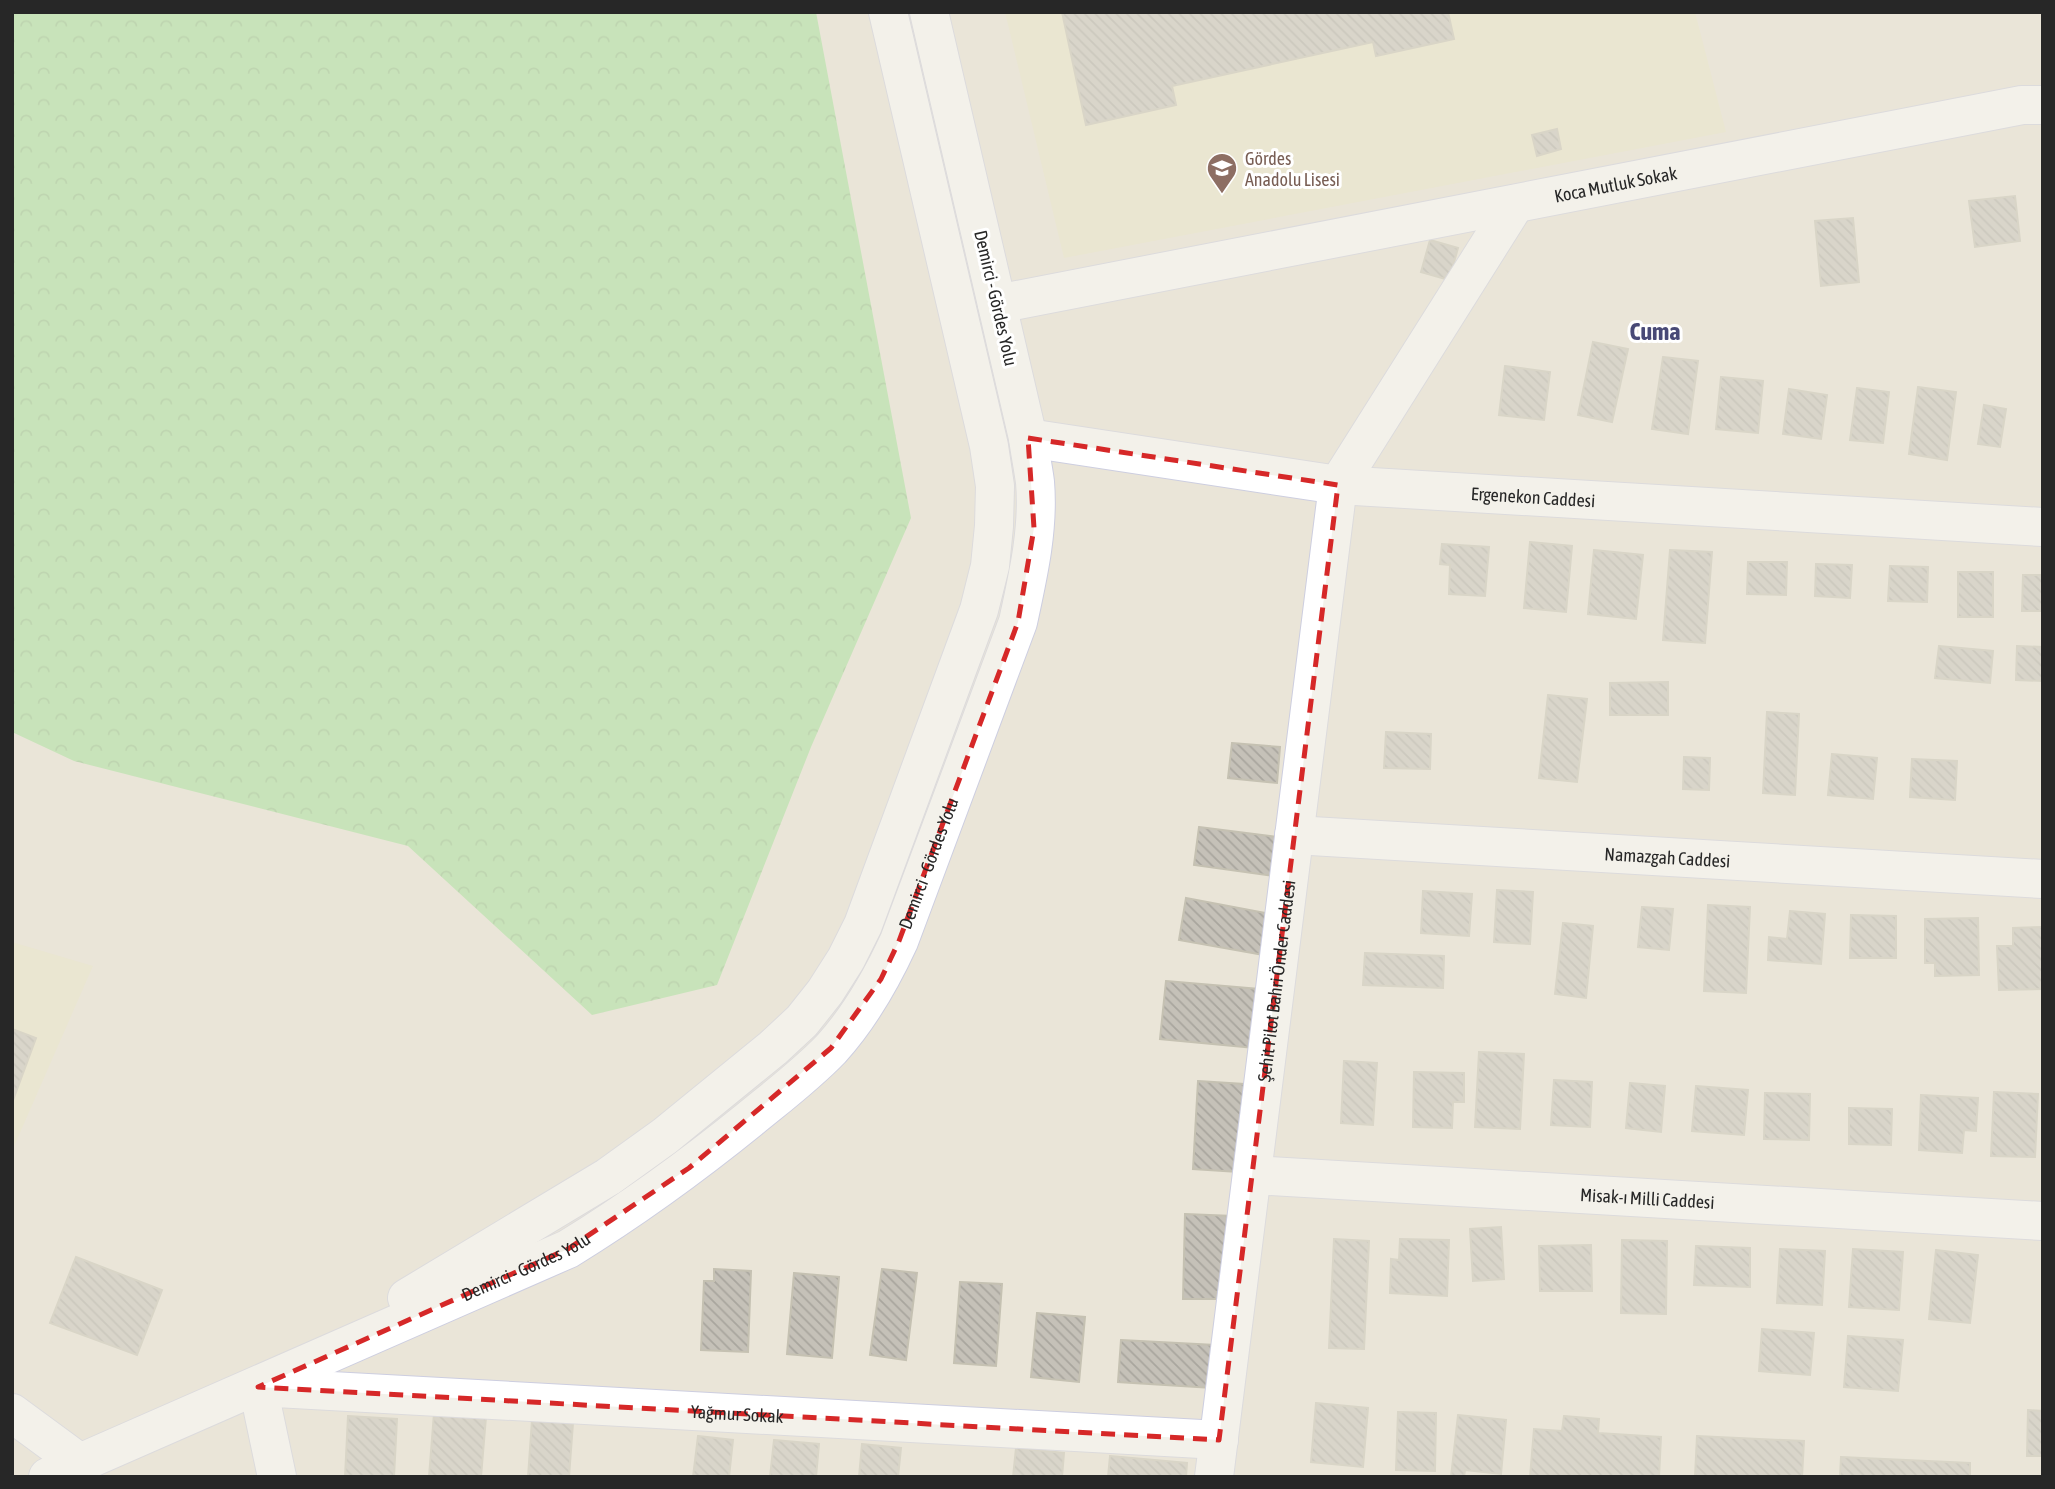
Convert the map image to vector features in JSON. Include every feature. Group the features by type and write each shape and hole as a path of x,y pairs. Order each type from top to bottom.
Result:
{"street":[{"name":"Demirci - Gördes Yolu","path":"258,1387 608,1177 665,1136 774,1048 802,1021 846,959 863,925 979,610 990,566 995,486 989,446 888,12"},
{"name":"Demirci - Gördes Yolu","path":"64,1470 568,1249 630,1211 689,1168 800,1079 831,1048 858,1015 881,979 899,941 1018,622 1029,573 1034,528 1035,483 1028,438 929,12"},
{"name":"Koca Mutluk Sokak","path":"997,304 2022,105 2043,105"},
{"path":"1338,485 1515,204"},
{"name":"Ergenekon Caddesi","path":"1028,438 1338,485 2043,527"},
{"name":"Şehit Pilot Bahri Önder Caddesi","path":"1217,1459 1338,485"},
{"name":"Namazgah Caddesi","path":"1294,835 2043,878"},
{"name":"Misak-ı Milli Caddesi","path":"1252,1175 2043,1221"},
{"name":"Yağmur Sokak","path":"258,1387 1217,1459"},
{"path":"258,1387 277,1477"},
{"path":"12,1413 64,1470"}],"highlighted area":[{"path":"1028,438 1338,485 1219,1440 258,1387 568,1249 689,1168 831,1048 881,979 899,941 1018,622 1034,528"}],"shaded area":[{"name":"Gördes Anadolu Lisesi","path":"1005,12 1695,12 1726,132 1064,258"},
{"path":"12,942 93,966 12,1151"}],"green space":[{"path":"12,12 816,12 911,518 811,747 717,985 592,1015 408,846 74,761 12,732"}],"building":[{"path":"1062,12 1448,12 1454,39 1376,56 1373,42 1172,86 1176,105 1086,125"},
{"path":"1557,129 1561,149 1537,156 1532,135"},
{"path":"2015,196 2020,241 1975,247 1969,201"},
{"path":"1853,218 1859,282 1821,286 1815,221"},
{"path":"1430,240 1458,248 1449,280 1421,272"},
{"path":"1593,342 1628,349 1612,422 1578,415"},
{"path":"1663,357 1698,361 1688,434 1652,429"},
{"path":"1505,366 1550,372 1544,420 1499,415"},
{"path":"1721,377 1763,381 1758,433 1716,429"},
{"path":"1918,387 1956,392 1947,460 1909,454"},
{"path":"1857,388 1889,392 1883,443 1850,440"},
{"path":"1789,389 1827,395 1821,439 1783,434"},
{"path":"1984,405 2006,409 2000,447 1978,444"},
{"path":"1530,542 1572,546 1566,612 1524,608"},
{"path":"1442,544 1489,547 1485,596 1449,594 1450,565 1440,564"},
{"path":"1594,550 1643,555 1636,619 1588,614"},
{"path":"1670,550 1712,552 1705,643 1663,640"},
{"path":"1748,562 1787,562 1786,595 1747,594"},
{"path":"1816,564 1852,565 1850,598 1815,596"},
{"path":"1890,566 1928,567 1927,602 1888,601"},
{"path":"1958,572 1993,572 1993,617 1958,617"},
{"path":"2023,575 2043,575 2043,611 2022,611"},
{"path":"1939,646 1993,651 1990,683 1935,678"},
{"path":"2017,646 2043,647 2043,681 2016,680"},
{"path":"1668,682 1668,715 1610,715 1610,683"},
{"path":"1548,695 1587,699 1577,782 1539,778"},
{"path":"1767,712 1799,714 1795,795 1763,793"},
{"path":"1386,732 1431,734 1430,769 1384,768"},
{"path":"1232,743 1280,747 1277,783 1228,778"},
{"path":"1832,754 1877,758 1873,799 1828,795"},
{"path":"1684,757 1710,758 1709,790 1683,789"},
{"path":"1912,759 1957,761 1955,800 1910,797"},
{"path":"1199,827 1278,837 1273,876 1194,865"},
{"path":"1497,890 1533,892 1530,944 1494,942"},
{"path":"1423,891 1472,894 1469,936 1421,933"},
{"path":"1186,898 1271,914 1264,955 1179,940"},
{"path":"1708,905 1750,907 1746,993 1704,991"},
{"path":"1642,907 1673,909 1669,950 1638,947"},
{"path":"1790,911 1825,914 1821,964 1768,960 1769,937 1787,939"},
{"path":"1851,915 1896,916 1896,958 1850,958"},
{"path":"1978,918 1979,975 1935,976 1935,963 1925,963 1925,919"},
{"path":"1563,923 1593,926 1586,998 1555,994"},
{"path":"2043,927 2043,989 1999,990 1997,946 2013,946 2013,928"},
{"path":"1365,953 1444,956 1443,988 1363,985"},
{"path":"1166,981 1259,989 1254,1048 1160,1039"},
{"path":"12,1029 36,1038 12,1103"},
{"path":"1479,1052 1524,1054 1520,1129 1475,1127"},
{"path":"1344,1061 1377,1063 1373,1125 1341,1123"},
{"path":"1414,1072 1464,1073 1464,1102 1453,1102 1452,1128 1413,1127"},
{"path":"1554,1080 1592,1082 1590,1127 1551,1125"},
{"path":"1198,1081 1244,1084 1238,1172 1193,1169"},
{"path":"1630,1083 1665,1086 1661,1132 1626,1128"},
{"path":"1696,1086 1748,1090 1744,1135 1692,1131"},
{"path":"1994,1092 2038,1094 2035,1157 1991,1156"},
{"path":"1765,1093 1810,1094 1809,1140 1764,1139"},
{"path":"1921,1095 1978,1098 1976,1131 1964,1130 1962,1153 1919,1150"},
{"path":"1849,1108 1892,1109 1891,1145 1849,1144"},
{"path":"1185,1214 1233,1216 1231,1291 1217,1292 1217,1299 1183,1299"},
{"path":"1501,1227 1504,1279 1473,1281 1470,1229"},
{"path":"1334,1239 1369,1241 1364,1349 1329,1348"},
{"path":"1400,1239 1449,1240 1447,1296 1390,1293 1391,1259 1399,1260"},
{"path":"1622,1240 1667,1241 1666,1314 1621,1313"},
{"path":"1591,1245 1592,1291 1540,1291 1539,1246"},
{"path":"1696,1246 1750,1248 1750,1287 1694,1285"},
{"path":"1780,1249 1825,1251 1822,1305 1777,1303"},
{"path":"1853,1249 1903,1252 1899,1310 1849,1307"},
{"path":"1936,1250 1978,1255 1970,1323 1929,1319"},
{"path":"76,1257 162,1290 137,1355 50,1323"},
{"path":"714,1269 751,1271 748,1352 701,1350 704,1281 714,1281"},
{"path":"882,1269 917,1273 906,1360 870,1355"},
{"path":"794,1273 839,1277 832,1358 787,1354"},
{"path":"960,1282 1002,1284 996,1366 954,1363"},
{"path":"1037,1313 1085,1317 1079,1382 1031,1377"},
{"path":"1762,1329 1814,1333 1810,1375 1759,1371"},
{"path":"1848,1336 1903,1340 1898,1391 1844,1387"},
{"path":"1121,1340 1215,1345 1212,1388 1118,1382"},
{"path":"1316,1403 1368,1408 1363,1467 1311,1462"},
{"path":"2028,1410 2043,1411 2043,1456 2027,1456"},
{"path":"1398,1412 1436,1413 1435,1471 1396,1470"},
{"path":"434,1413 486,1417 481,1477 429,1477"},
{"path":"1458,1415 1506,1420 1501,1474 1465,1470 1464,1477 1451,1477"},
{"path":"348,1416 397,1419 394,1477 345,1477"},
{"path":"1564,1416 1599,1419 1598,1433 1661,1437 1659,1477 1530,1477 1534,1429 1562,1431"},
{"path":"532,1420 573,1423 569,1477 528,1477"},
{"path":"698,1436 733,1440 729,1477 693,1477"},
{"path":"1697,1436 1804,1441 1802,1477 1695,1477"},
{"path":"774,1440 819,1444 816,1477 770,1477"},
{"path":"862,1444 901,1448 898,1477 859,1477"},
{"path":"1016,1448 1064,1453 1062,1477 1013,1477"},
{"path":"1110,1456 1187,1463 1186,1477 1108,1477"},
{"path":"1841,1457 1970,1463 1970,1477 1840,1477"}],"place":[{"name":"Gördes Anadolu Lisesi","path":"1222,195"}],"district":[{"name":"Cuma","path":"1655,331"}]}
